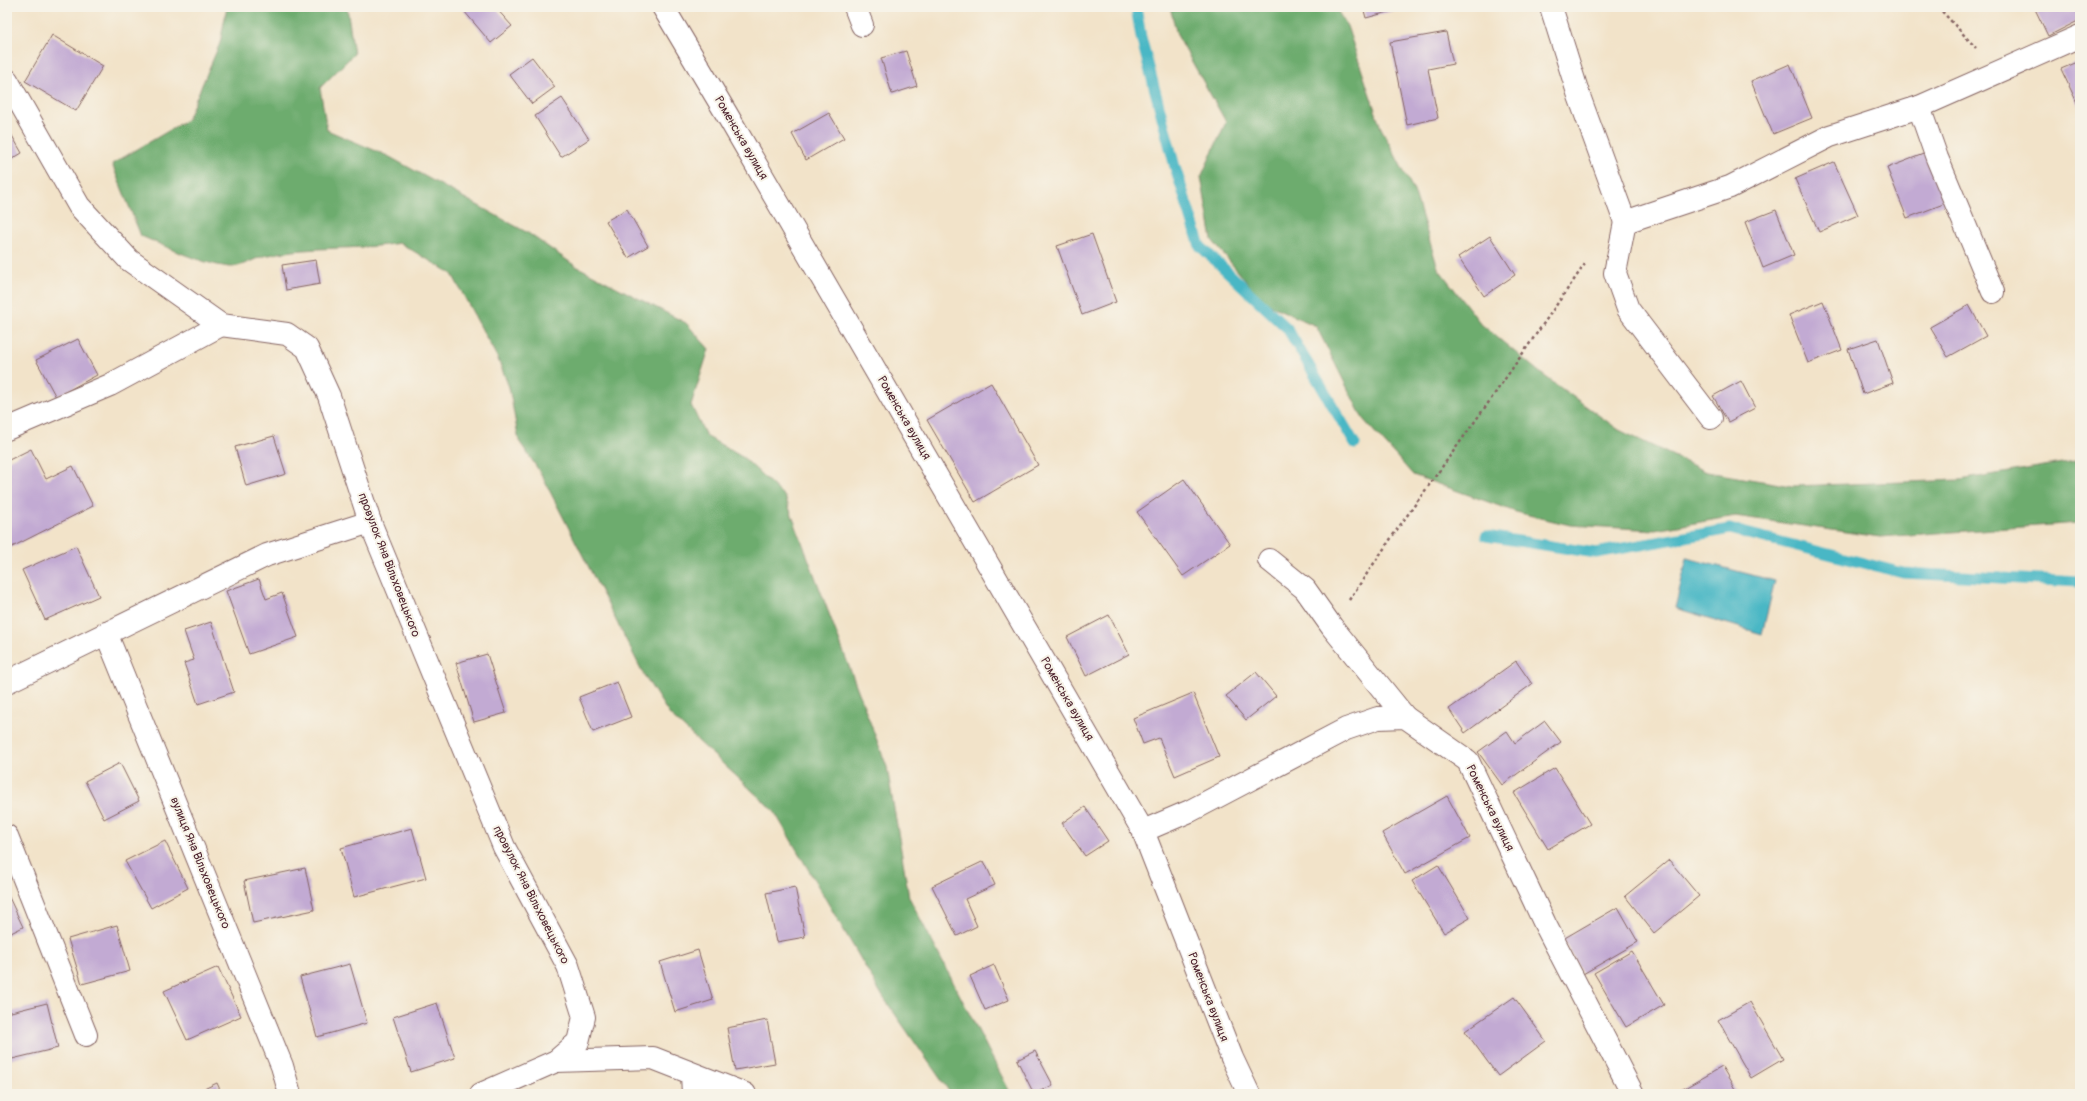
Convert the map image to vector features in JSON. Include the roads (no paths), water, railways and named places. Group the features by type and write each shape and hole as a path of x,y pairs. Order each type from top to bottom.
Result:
{"street":[{"name":"Роменська вулиця","path":"663,7 1143,831 1232,1058 1249,1094"},
{"path":"1551,7 1579,96 1625,222 1615,273 1628,309 1711,418"},
{"path":"1625,222 1730,187 1830,136 1919,107 2080,36"},
{"name":"провулок Яна Вільховецького","path":"7,80 79,206 129,260 221,325 287,334 307,348 329,396 370,522 504,847 568,966 584,1017 578,1042 556,1061 481,1094"},
{"path":"1919,107 1937,158 1993,292"},
{"path":"7,429 110,385 221,325"},
{"path":"7,682 267,555 370,522"},
{"name":"Роменська вулиця","path":"1269,560 1305,589 1332,627 1405,717 1468,761 1545,924 1633,1094"},
{"name":"вулиця Яна Вільховецького","path":"106,633 282,1066 290,1094"},
{"path":"1143,831 1190,811 1346,729 1378,718 1405,717"},
{"path":"7,836 86,1035"},
{"path":"556,1061 653,1058 693,1084 744,1094"}],"water":[{"path":"1687,558 1775,581 1762,634 1675,608"}],"waterway":[{"path":"1136,7 1141,37 1175,167 1200,246 1287,328 1355,444"},
{"path":"1486,536 1596,553 1730,529 1903,573 2080,582"}]}
